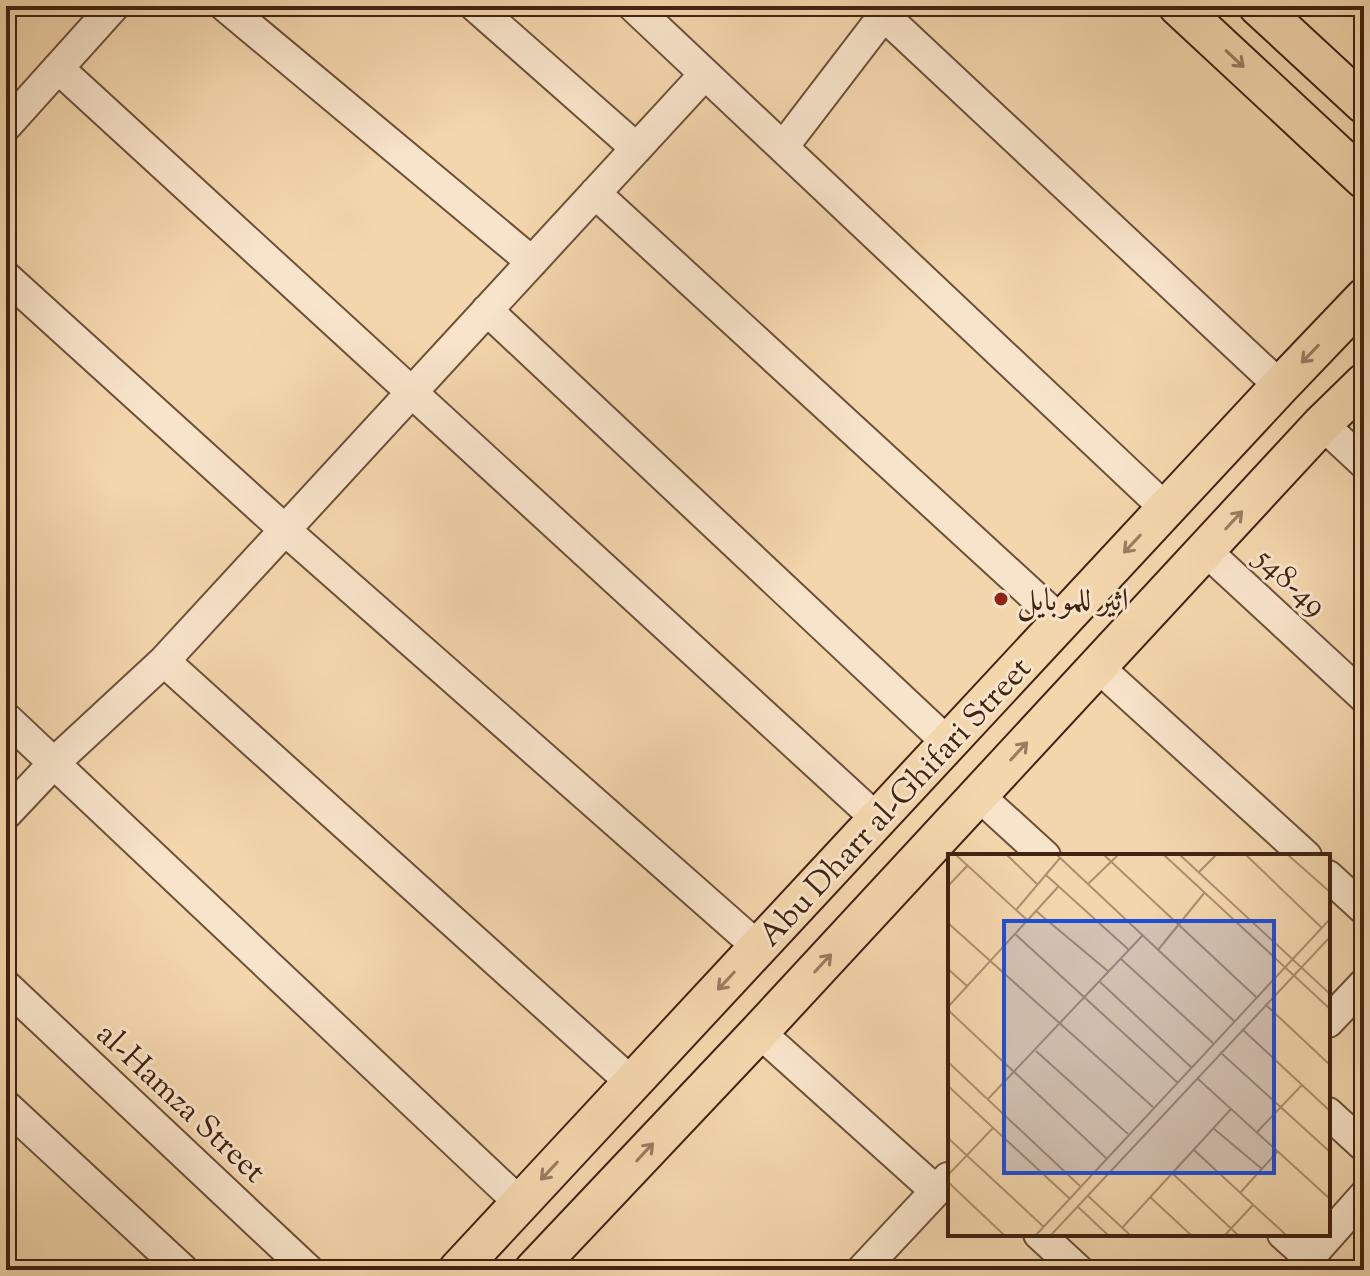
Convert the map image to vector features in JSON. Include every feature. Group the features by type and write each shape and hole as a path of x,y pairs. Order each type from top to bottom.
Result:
{"main road":[{"path":"1178,6 1364,179"},
{"path":"1258,6 1364,104"},
{"name":"Abu Dharr al-Ghifari Street","path":"458,1270 1364,298"},
{"name":"Abu Dharr al-Ghifari Street","path":"534,1270 759,1032 1322,424 1364,383"},
{"path":"877,819 920,858"}],"street":[{"path":"6,126 114,6"},
{"path":"225,6 532,262"},
{"path":"475,6 636,148"},
{"path":"633,6 1165,508"},
{"path":"783,147 883,9 1280,386"},
{"path":"58,68 877,819"},
{"path":"6,814 55,762 164,661 705,74"},
{"path":"595,193 1061,621"},
{"path":"6,277 285,530 758,947"},
{"path":"487,310 948,743"},
{"path":"1322,424 1364,463"},
{"name":"548-49","path":"1205,550 1364,697"},
{"path":"164,661 632,1083"},
{"path":"1097,666 1304,854"},
{"path":"6,718 520,1203"},
{"path":"978,795 1043,854"},
{"path":"1330,878 1364,909"},
{"path":"1330,1020 1364,984"},
{"name":"al-Hamza Street","path":"6,986 308,1270"},
{"path":"759,1032 943,1184 862,1270"},
{"path":"6,1106 183,1270"},
{"path":"1330,1115 1364,1146"},
{"path":"1330,1234 1364,1196"},
{"path":"1041,1236 1078,1270"},
{"path":"1284,1236 1304,1263 1328,1236"}],"place":[{"name":"اثير للموبايل","path":"1001,599"}]}
